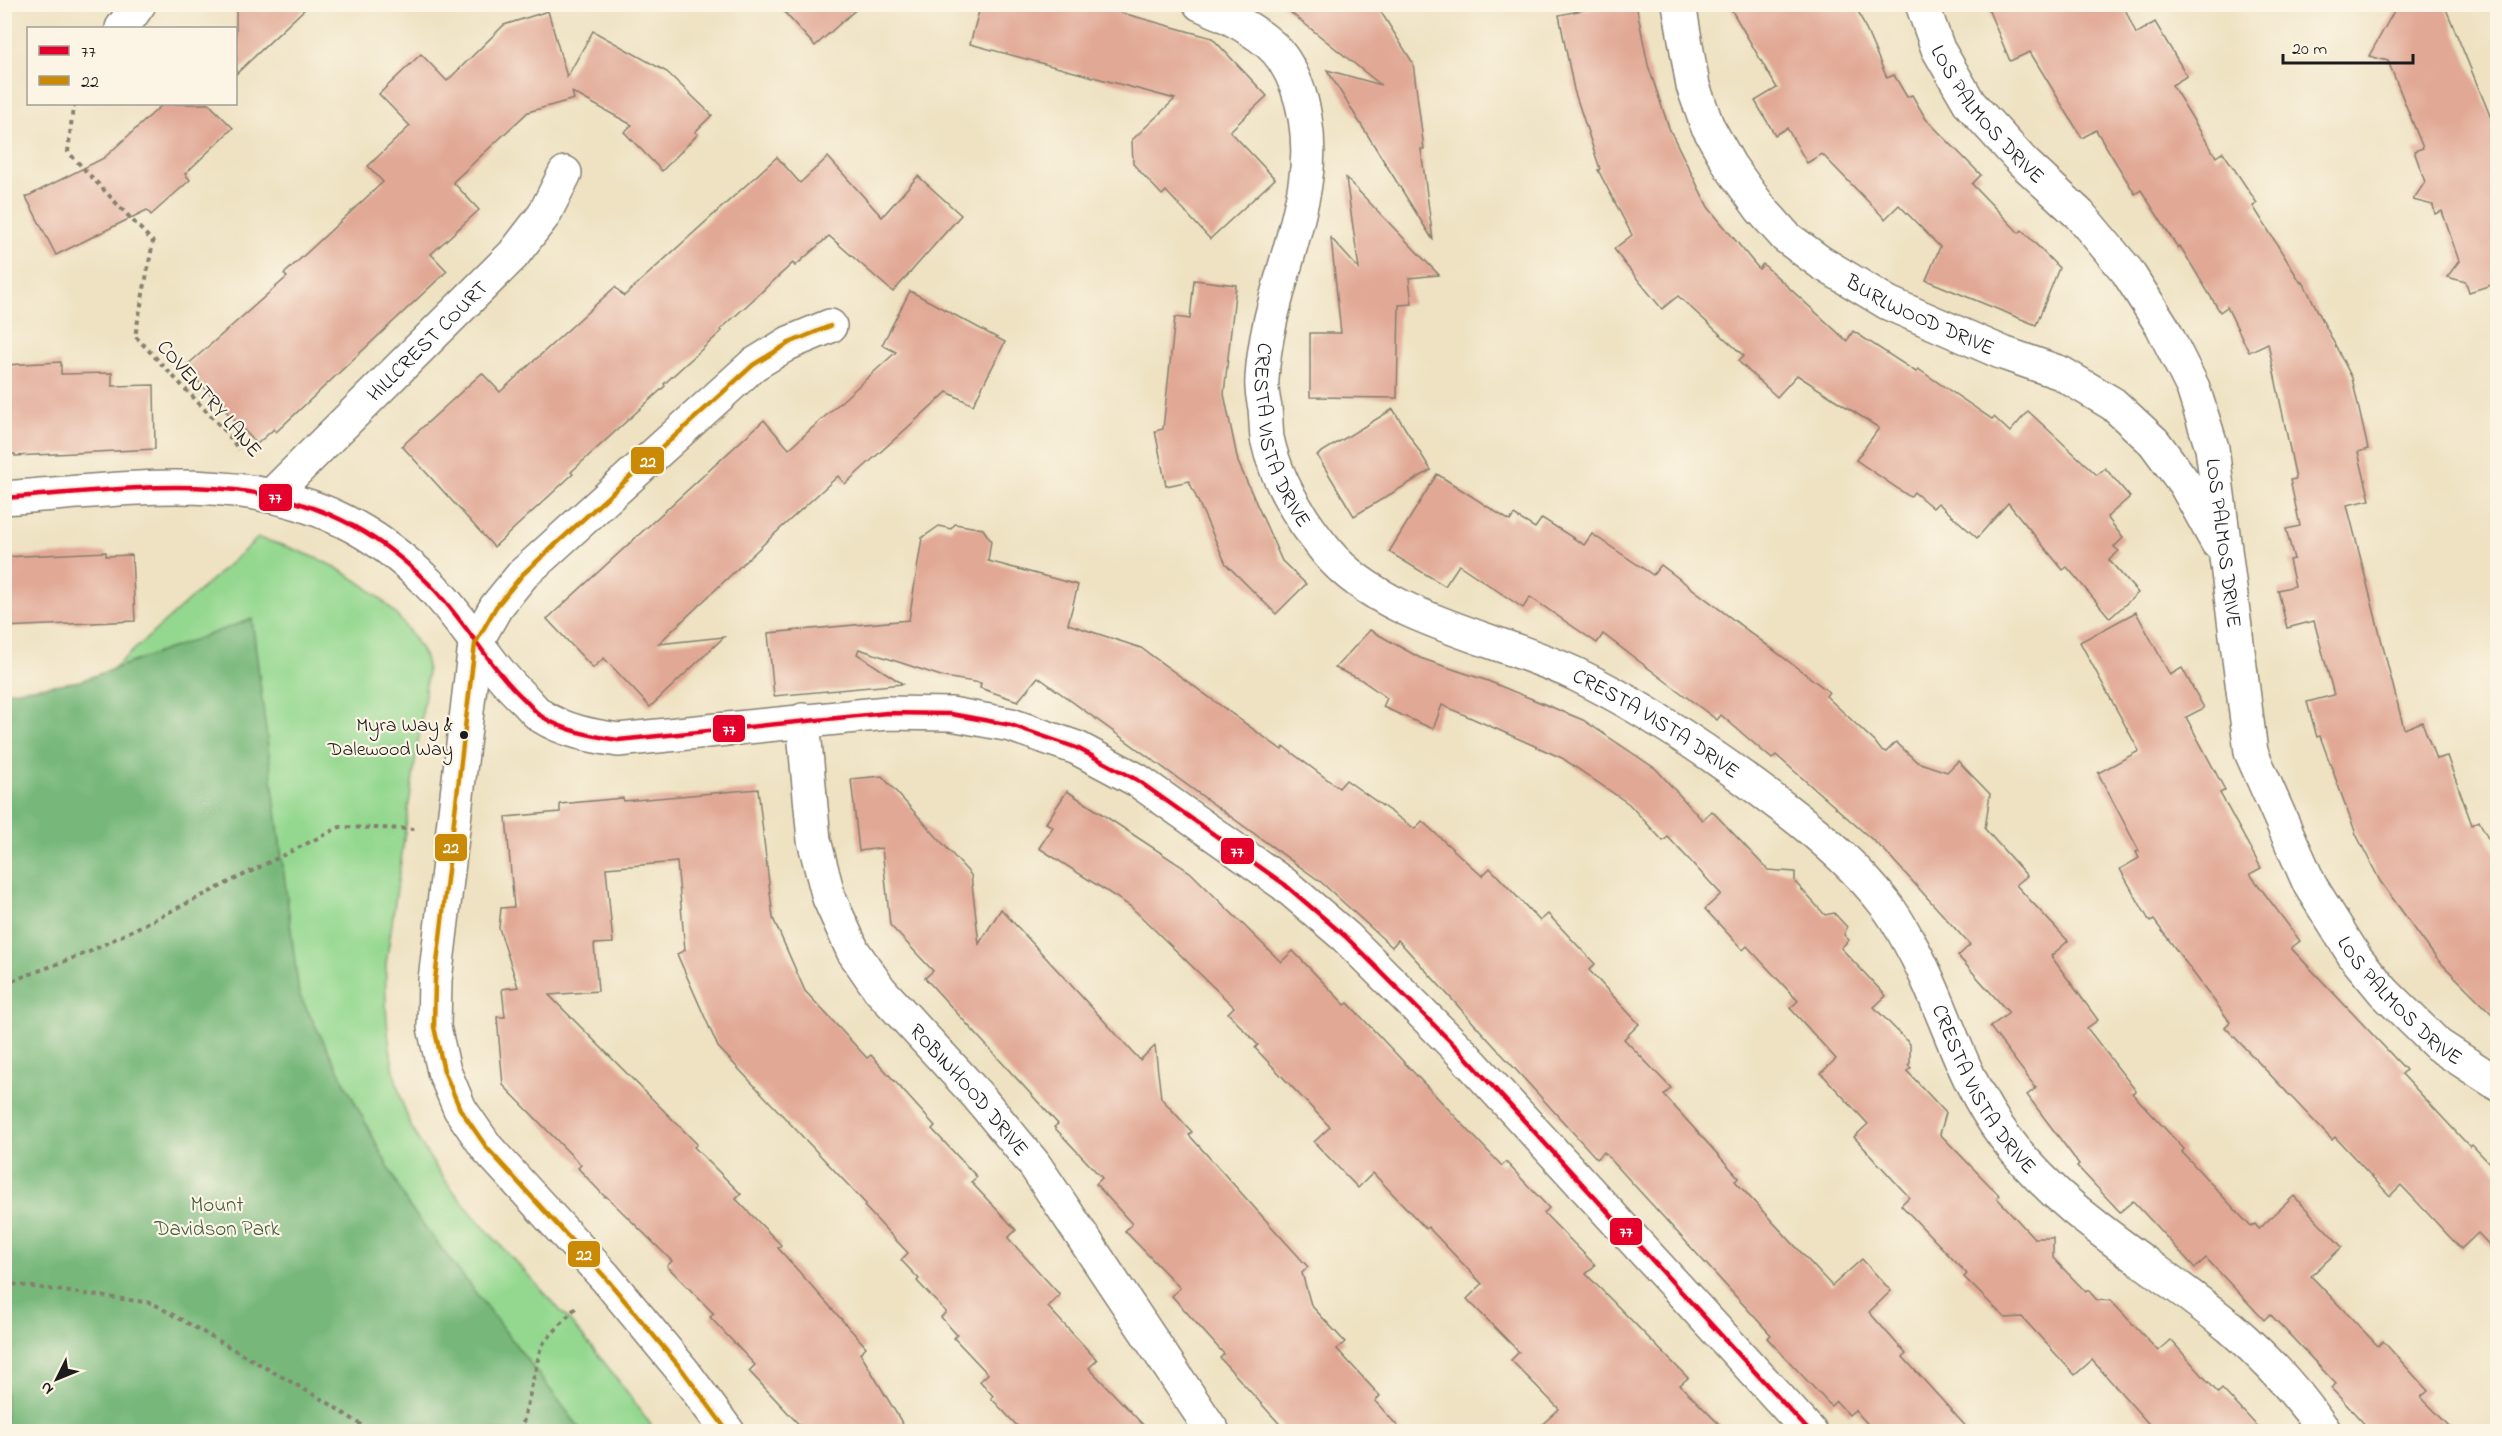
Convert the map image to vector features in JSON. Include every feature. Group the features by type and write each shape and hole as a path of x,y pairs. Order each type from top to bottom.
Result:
{"street":[{"path":"123,27 139,4"},
{"name":"CRESTA VISTA DRIVE","path":"1200,4 1229,16 1281,55 1297,88 1305,114 1308,146 1306,183 1264,354 1261,384 1267,437 1282,483 1291,501 1328,553 1344,570 1400,604 1434,620 1569,671 1605,689 1681,736 1787,810 1844,859 1888,907 1918,959 1972,1085 2002,1134 2042,1181 2093,1226 2232,1329 2282,1378 2325,1431"},
{"name":"BURLWOOD DRIVE","path":"1679,4 1693,86 1707,124 1730,166 1761,209 1786,237 1820,262 1887,303 2003,353 2061,373 2113,404 2154,442 2185,484 2212,529 2229,572"},
{"name":"LOS PALMOS DRIVE","path":"1922,4 1938,49 1970,104 2023,162 2086,222 2127,271 2162,326 2193,388 2212,448 2252,752 2310,885 2355,957 2384,992 2438,1045 2498,1084"},
{"name":"HILLCREST COURT","path":"272,495 513,255 544,215 565,173"},
{"path":"728,1431 683,1371 604,1277 487,1148 460,1109 444,1071 434,1027 435,980 476,644 496,607 523,573 744,373 789,343 830,326"},
{"path":"4,498 208,486 272,495 305,504 336,517 397,555 427,582 455,613 508,685 541,716 578,733 618,740 887,713 951,714 1011,725 1077,748 1137,780 1284,884 1346,937 1462,1053 1810,1431"},
{"name":"ROBINHOOD DRIVE","path":"803,720 814,840 829,898 853,951 880,990 977,1095 1034,1164 1213,1431"}],"path":[{"name":"COVENTRY LANE","path":"75,105 68,152 153,242 135,336 227,433 272,495"},
{"path":"4,984 89,952 340,828 404,827 451,835"},
{"path":"521,1431 541,1346 604,1277"},
{"path":"4,1283 152,1303 330,1404 372,1431"}],"green space":[{"name":"Mount Davidson Park","path":"258,538 301,552 360,583 394,612 414,638 424,656 427,669 425,694 386,964 389,1044 402,1102 410,1125 449,1186 585,1339 655,1431 5,1431 4,767"},
{"name":"Mount Davidson Park","path":"252,619 299,994 408,1205 582,1431 5,1431 5,692 80,681"}],"building":[{"path":"236,4 310,4 237,73"},
{"path":"813,4 862,4 815,46 785,13"},
{"path":"981,4 1090,4 1212,38 1267,96 1230,131 1275,179 1210,239 1166,191 1162,195 1133,164 1132,140 1175,99 970,44"},
{"path":"1280,4 1376,4 1413,63 1433,240 1327,70 1381,85"},
{"path":"1612,4 1636,4 1648,65 1669,128 1708,207 1759,269 1763,264 1847,341 1853,331 1916,372 1918,369 1992,419 1994,417 2010,432 2028,411 2097,475 2105,468 2130,497 2107,517 2123,538 2114,547 2119,551 2109,560 2138,593 2110,618 2067,567 2063,570 2008,503 1977,538 1938,503 1933,508 1914,492 1910,497 1856,460 1879,428 1797,375 1777,397 1738,361 1744,356 1678,296 1662,309 1625,264 1614,249 1632,235 1598,170 1600,169 1574,90 1559,15"},
{"path":"1728,4 1855,4 1887,78 1894,75 1907,97 1912,95 1926,119 1981,175 1972,184 2019,233 2022,230 2059,268 2036,325 1926,280 1940,247 1899,205 1885,219 1822,154 1807,163 1787,128 1775,135 1755,101 1777,88"},
{"path":"1986,4 2123,4 2136,34 2155,22 2187,76 2172,85 2216,157 2223,152 2257,203 2253,206 2301,283 2303,282 2352,378 2368,449 2358,452 2370,500 2347,505 2404,729 2422,722 2436,759 2447,756 2472,825 2479,821 2498,858 2498,1020 2436,958 2380,881 2356,834 2320,736 2317,737 2307,702 2334,695 2314,621 2287,628 2278,590 2295,586 2289,560 2294,559 2286,529 2300,526 2290,480 2296,479 2268,343 2249,352 2227,307 2220,312 2180,246 2178,248 2141,190 2135,194 2096,130 2082,138 2030,52 2010,61"},
{"path":"2398,4 2444,4 2498,135 2498,283 2469,292 2466,282 2447,277 2459,261 2442,211 2435,214 2433,205 2413,200 2425,182 2414,151 2423,148 2388,61 2369,56"},
{"path":"548,11 567,77 593,31 667,72 712,115 695,132 698,134 662,171 624,132 632,125 572,92 574,99 528,112 453,182 479,210 431,254 447,271 276,432 274,429 257,444 185,367 287,277 284,274 383,182 368,166 410,126 379,94 421,54 447,81 504,25"},
{"path":"162,105 210,105 233,128 185,174 190,180 151,215 147,210 56,255 26,197 104,158"},
{"path":"777,157 800,183 828,157 882,217 918,176 961,215 893,292 829,236 795,266 793,263 720,330 722,331 664,384 665,386 571,472 573,474 494,547 402,446 482,373 500,392 615,287 624,296"},
{"path":"1346,178 1439,275 1409,278 1412,304 1399,305 1397,398 1310,397 1310,333 1341,333 1331,238 1359,269"},
{"path":"1194,280 1236,285 1224,394 1238,462 1282,561 1306,584 1276,614 1226,564 1189,481 1166,486 1155,431 1163,429 1175,317 1190,319"},
{"path":"910,291 1005,342 973,405 947,392 845,484 838,476 768,540 658,644 724,637 650,707 604,658 593,668 547,619 764,420 789,449 896,352 882,345"},
{"path":"61,362 61,374 112,373 112,386 154,385 155,449 15,456 15,454 4,454 4,365"},
{"path":"1393,409 1431,470 1354,516 1317,455"},
{"path":"1437,474 1510,521 1514,515 1535,528 1542,518 1584,545 1592,534 1653,575 1661,565 1829,692 1826,696 1881,750 1886,752 1896,742 1917,762 1947,772 1958,761 1990,794 1985,829 2027,876 2016,885 2068,941 2051,956 2098,1020 2087,1028 2136,1091 2132,1093 2251,1227 2255,1224 2259,1229 2294,1196 2342,1247 2311,1276 2378,1346 2383,1341 2428,1391 2421,1397 2454,1431 2371,1431 2331,1388 2336,1384 2270,1314 2264,1320 2206,1258 2195,1268 2133,1201 2120,1212 2077,1166 2079,1164 2027,1095 2036,1088 1990,1027 2009,1013 1958,956 1970,945 1885,851 1776,755 1772,759 1721,715 1717,720 1603,634 1597,643 1530,597 1523,608 1459,565 1445,586 1389,552"},
{"path":"955,524 983,529 991,541 988,561 1078,585 1068,624 1141,648 1282,750 1284,747 1339,788 1346,780 1415,829 1422,821 1482,876 1490,868 1540,921 1548,914 1595,964 1589,970 1639,1024 1624,1039 1671,1088 1664,1095 1739,1178 1735,1181 1832,1286 1862,1259 1891,1291 1869,1312 1906,1354 1903,1357 1970,1431 1874,1431 1855,1410 1849,1415 1836,1401 1831,1406 1767,1338 1771,1335 1604,1152 1597,1159 1398,940 1392,947 1321,882 1038,677 1018,701 980,688 981,683 944,677 859,649 857,654 903,684 774,696 768,633 909,620 922,538 939,526 951,529"},
{"path":"106,552 106,556 132,555 135,621 4,627 4,557"},
{"path":"2136,612 2170,675 2182,668 2204,708 2186,717 2225,790 2220,793 2261,868 2250,874 2300,941 2291,948 2406,1070 2402,1074 2470,1147 2472,1145 2498,1172 2498,1254 2478,1233 2461,1249 2401,1185 2390,1196 2335,1137 2332,1140 2225,1027 2230,1022 2154,920 2150,922 2120,869 2139,858 2136,852 2139,851 2098,773 2139,751 2080,642"},
{"path":"1370,630 1420,658 1488,681 1583,720 1656,769 1702,820 1712,811 1768,870 1795,872 1795,882 1825,915 1834,913 1847,927 1844,935 1849,940 1841,948 1886,996 1874,1007 1910,1044 1910,1063 1908,1065 1911,1068 1907,1071 1946,1113 1940,1134 1999,1195 1997,1198 2034,1238 2053,1238 2053,1258 2086,1292 2088,1290 2097,1300 2111,1301 2158,1351 2171,1340 2218,1393 2222,1389 2262,1431 2155,1431 2092,1360 2075,1375 2022,1317 2005,1318 1964,1277 1967,1274 1901,1205 1909,1197 1854,1137 1868,1124 1821,1073 1836,1059 1790,1008 1798,1001 1747,946 1743,950 1705,909 1721,894 1668,837 1663,841 1629,804 1562,758 1442,705 1433,729 1383,707 1387,698 1360,679 1335,668"},
{"path":"882,776 971,875 979,944 1001,909 1140,1060 1155,1046 1161,1098 1192,1132 1189,1135 1308,1267 1302,1273 1311,1305 1345,1342 1337,1349 1380,1396 1375,1401 1402,1431 1286,1431 1220,1358 1224,1354 1172,1296 1180,1288 1125,1231 1132,1224 1096,1184 1102,1178 1054,1127 1058,1124 925,978 933,971 890,925 882,848 859,851 851,779"},
{"path":"758,789 773,918 805,991 867,1058 871,1055 935,1126 932,1129 977,1177 971,1182 1016,1230 1008,1238 1060,1295 1048,1307 1097,1360 1089,1368 1149,1431 1022,1431 991,1398 993,1396 980,1381 988,1374 954,1338 957,1335 941,1317 946,1312 901,1260 908,1253 864,1206 866,1204 718,1047 677,954 685,950 677,862 606,868 613,943 594,944 598,991 549,995 697,1144 694,1147 741,1194 736,1199 781,1245 778,1248 866,1347 860,1353 907,1431 805,1431 749,1371 755,1365 710,1317 714,1314 667,1266 672,1261 605,1197 578,1168 581,1165 503,1085 497,1017 505,1017 502,989 518,987 499,928 501,908 514,907 506,817 560,812 560,804 623,798 624,801"},
{"path":"1067,791 1190,872 1281,962 1293,951 1345,1005 1348,1003 1502,1166 1506,1162 1549,1208 1544,1213 1595,1265 1586,1274 1688,1378 1680,1385 1726,1431 1535,1431 1559,1409 1511,1360 1519,1352 1467,1299 1482,1284 1373,1173 1358,1188 1314,1142 1330,1127 1255,1048 1258,1045 1228,1013 1234,1007 1130,906 1039,848 1053,827 1046,823"}],"transit line":[{"name":"22","path":"728,1432 683,1371 605,1277 487,1148 460,1109 444,1071 434,1027 435,980 475,644 496,607 523,574 753,365 789,343 830,326"},
{"name":"77","path":"4,498 119,489 175,487 228,489 280,498 331,515 380,542 427,582 453,611 499,672 539,714 559,726 588,735 618,740 887,713 951,714 1011,725 1077,748 1137,780 1284,884 1346,937 1462,1053 1810,1432"}],"place":[{"name":"Myra Way & Dalewood Way","path":"464,735"}]}
